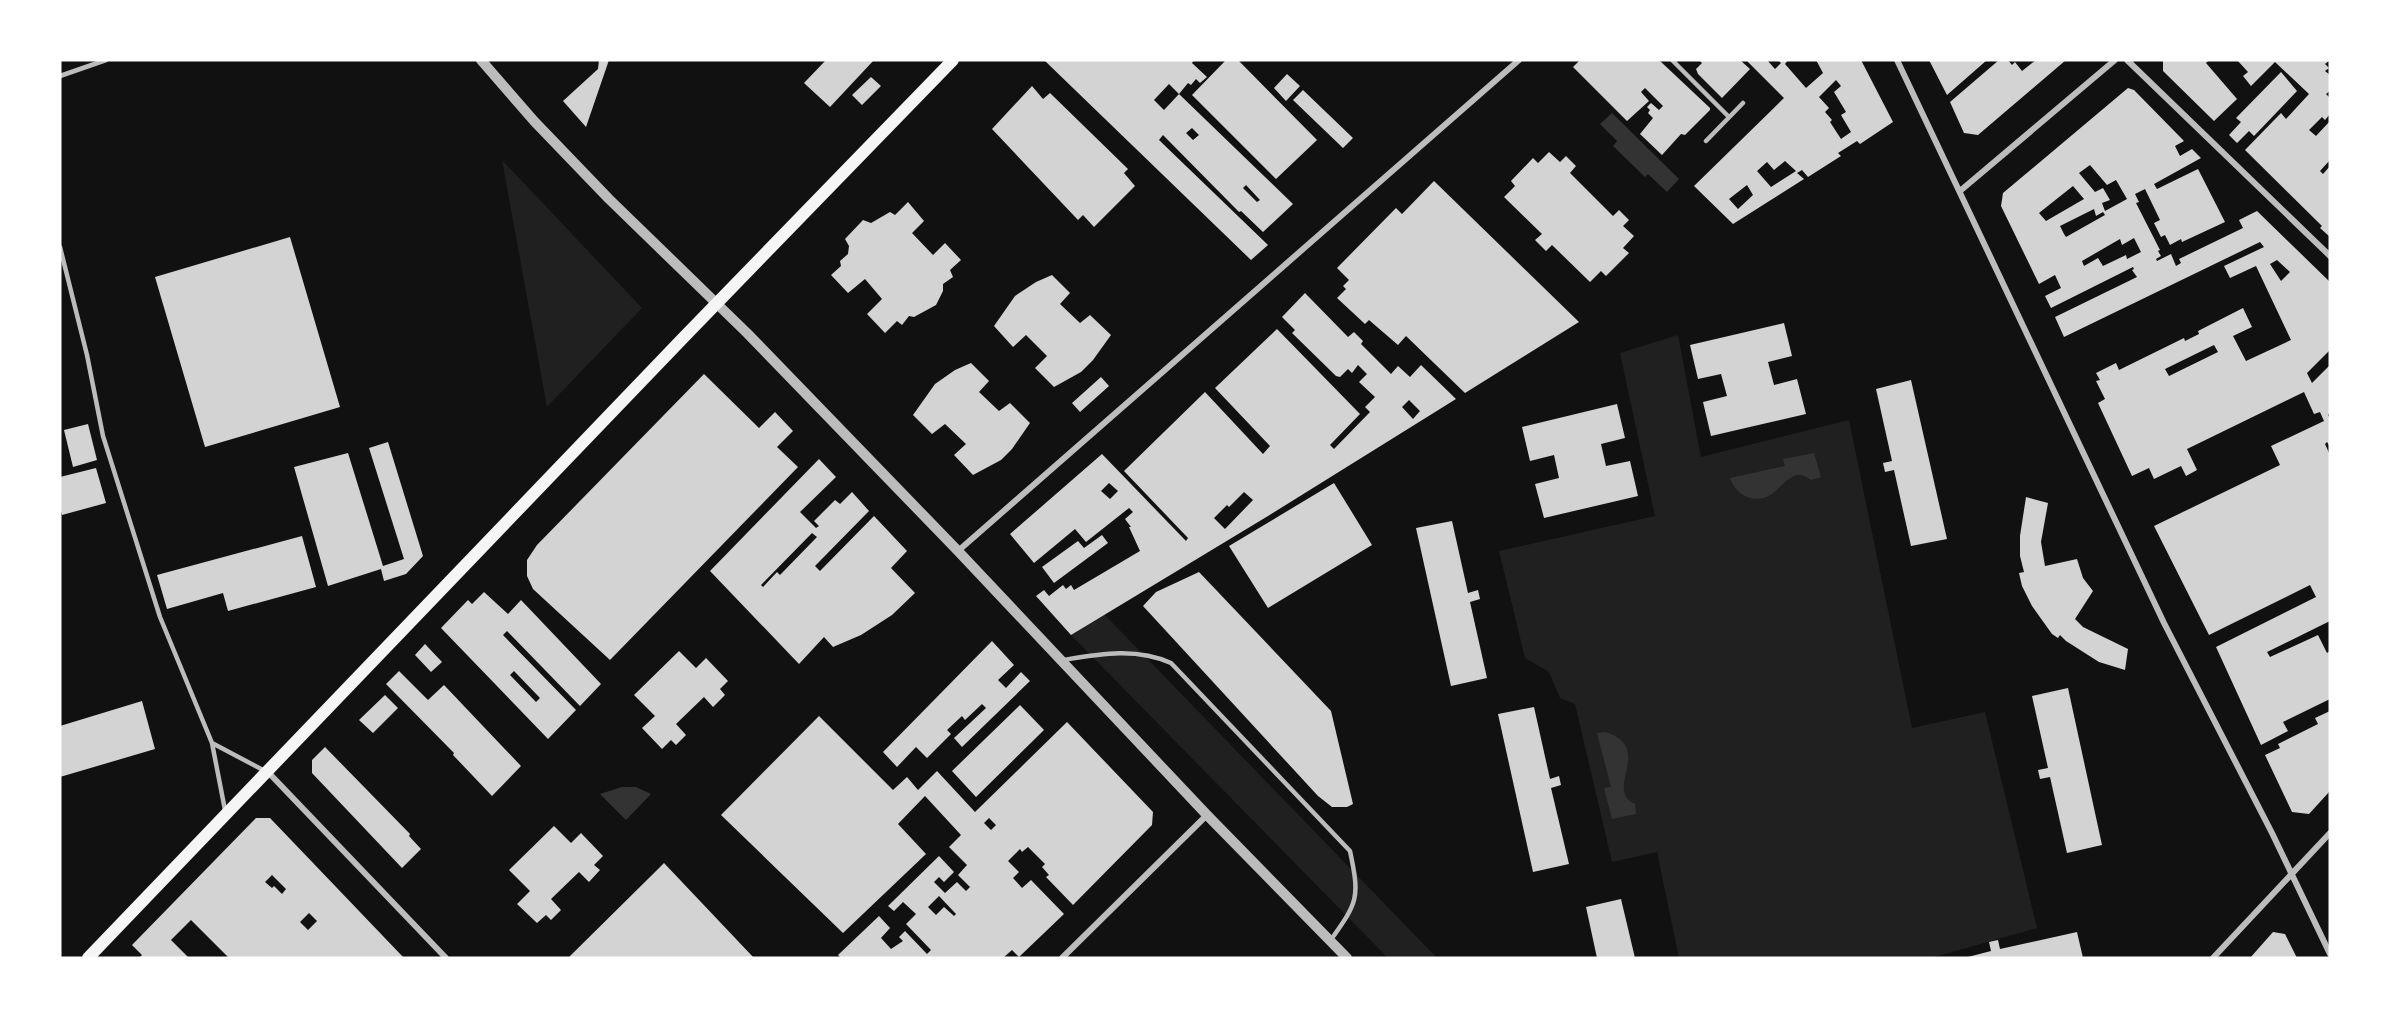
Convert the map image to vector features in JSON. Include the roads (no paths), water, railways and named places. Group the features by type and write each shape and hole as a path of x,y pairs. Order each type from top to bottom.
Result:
{"main road":[{"path":"88,958 952,60"}],"street":[{"path":"482,60 534,121 717,303 958,551 1206,814 1347,958"},
{"path":"958,551 1519,60"},
{"path":"1897,60 2164,623 2291,872 2330,954"},
{"path":"1960,190 2115,60"},
{"path":"2127,60 2330,256"},
{"path":"267,771 446,958"},
{"path":"1062,958 1206,814"},
{"path":"2213,958 2330,832"}],"lane":[{"path":"60,76 106,60"},
{"path":"1672,60 1729,117"},
{"path":"1706,141 1743,103"},
{"path":"60,247 87,355 103,436 160,616 212,742 226,814"},
{"path":"1061,660 1107,653 1156,656 1171,663 1350,851 1357,884 1354,904 1330,941"},
{"path":"212,742 267,771"}]}
